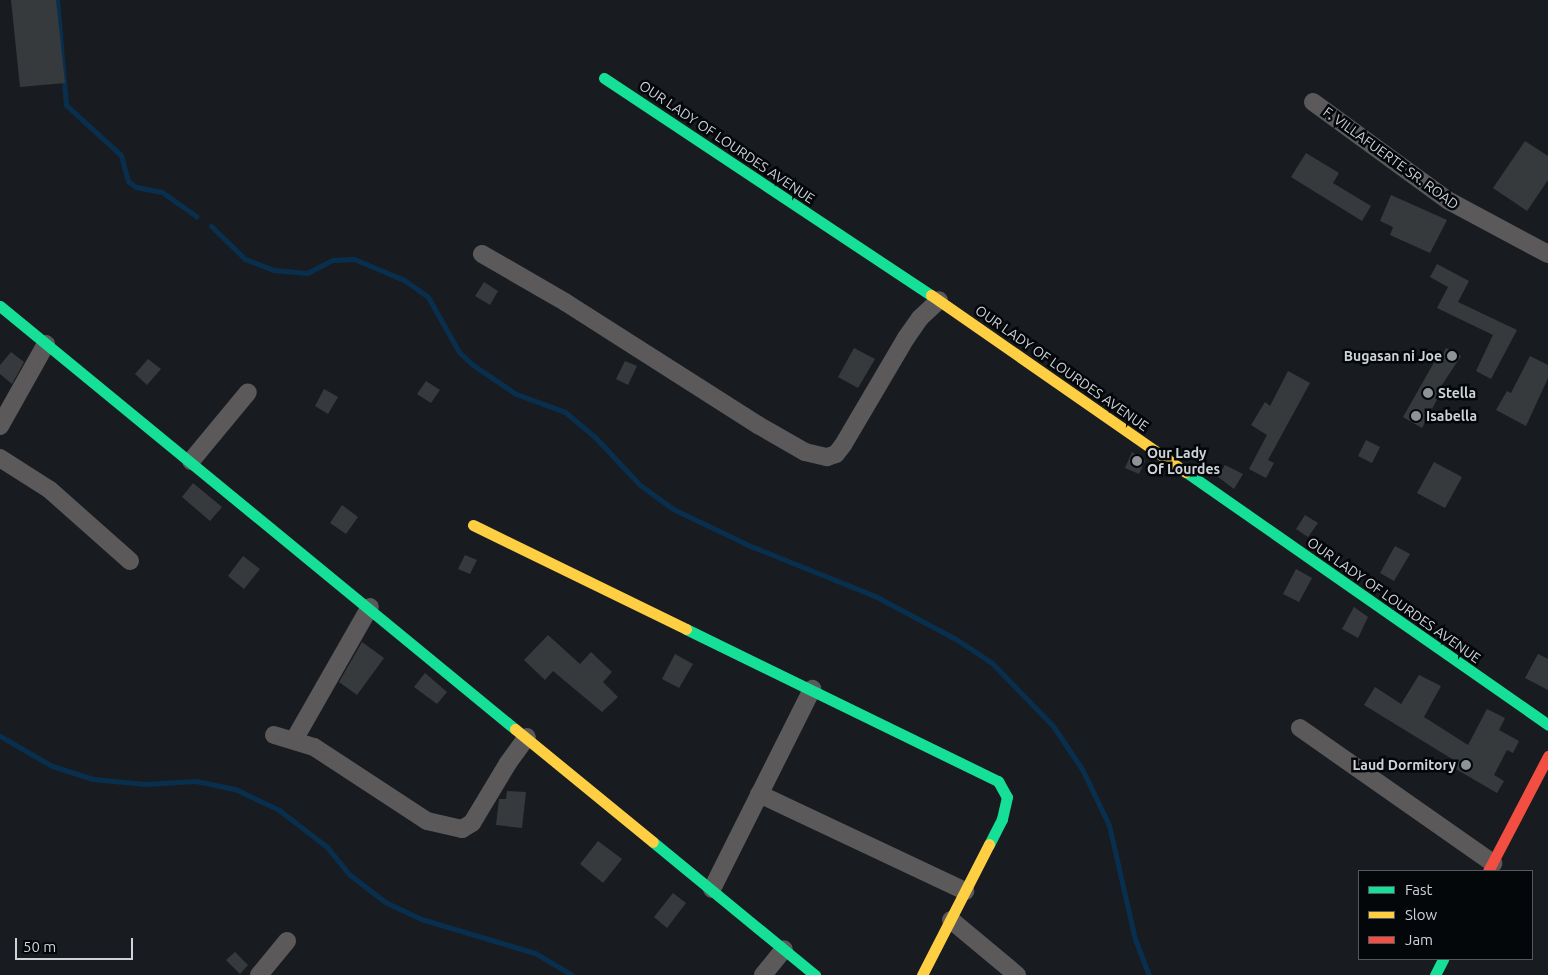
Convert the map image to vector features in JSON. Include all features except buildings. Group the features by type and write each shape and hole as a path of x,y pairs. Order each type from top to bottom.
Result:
{"street":[{"name":"OUR LADY OF LOURDES AVENUE","path":"604,78 939,300 1548,725"},
{"name":"F. VILLAFUERTE SR. ROAD","path":"1314,102 1449,201 1548,254"},
{"path":"482,254 758,425 805,452 827,457 836,454 843,445 906,338 920,318 939,300"},
{"path":"0,306 370,607 815,975"},
{"path":"0,426 46,344"},
{"path":"191,462 248,392"},
{"path":"0,458 50,490 130,561"},
{"path":"472,525 988,775 1004,788 1007,797 1002,819 922,975"},
{"path":"294,740 370,607"},
{"path":"712,889 812,690"},
{"path":"1300,728 1490,867 1547,761"},
{"path":"274,735 314,747 427,822 462,829 472,823 508,763 527,737"},
{"path":"760,794 965,891"},
{"path":"951,920 1017,975"},
{"path":"259,975 287,941"},
{"path":"763,975 784,950"},
{"path":"1435,975 1442,960"}],"waterway":[{"path":"57,0 66,105 121,155 128,181 136,187 162,192 196,216"},
{"path":"211,226 245,259 273,270 307,273 333,260 354,259 404,280 428,297 459,352 473,365 516,394 565,412 594,436 640,485 673,509 748,545 875,596 956,639 992,663 1053,726 1082,769 1109,825 1135,939 1149,975"},
{"path":"0,736 52,766 93,779 145,784 196,781 235,789 279,810 327,847 350,875 385,902 421,919 535,953 572,975"}],"traffic: fast":[{"path":"604,78 931,295"},
{"path":"0,306 515,729"},
{"path":"1186,472 1548,725"},
{"path":"686,629 998,781 1007,797 1002,819 989,844"},
{"path":"653,842 815,975"},
{"path":"1435,975 1442,960"}],"traffic: slow":[{"path":"931,295 1186,472"},
{"path":"473,525 686,629"},
{"path":"515,729 653,842"},
{"path":"922,975 989,844"}],"traffic: jam":[{"path":"1489,870 1548,756"}],"place":[{"name":"Bugasan ni Joe","path":"1452,356"},
{"name":"Stella","path":"1428,393"},
{"name":"Isabella","path":"1416,416"},
{"name":"Our Lady Of Lourdes","path":"1137,461"},
{"name":"Laud Dormitory","path":"1466,765"}]}
